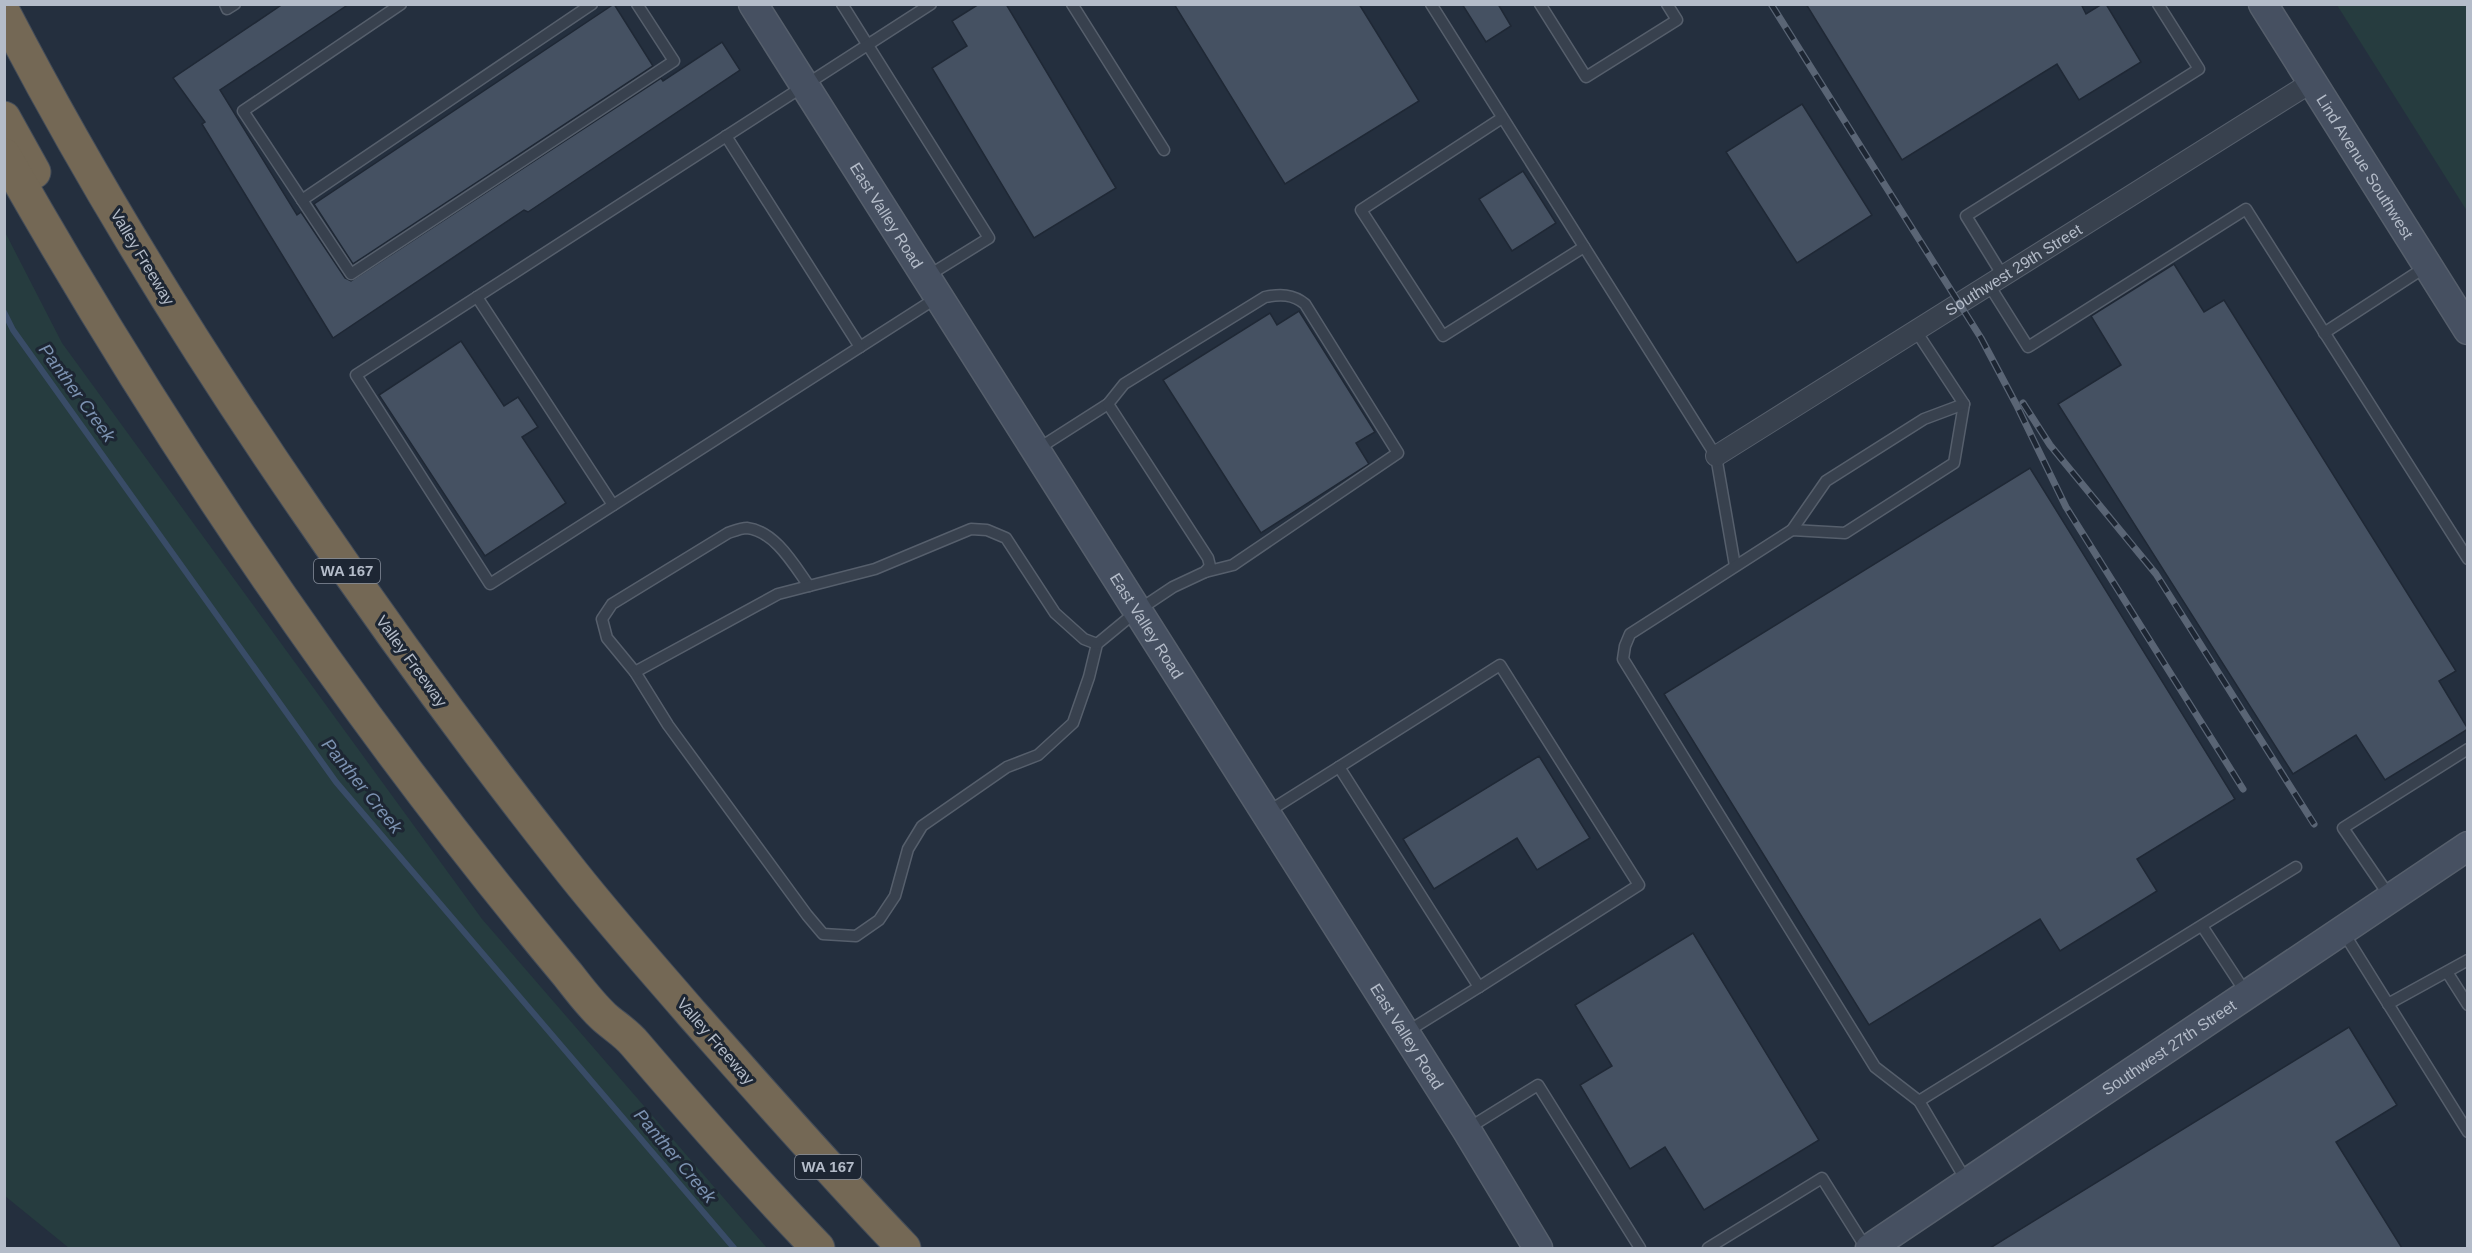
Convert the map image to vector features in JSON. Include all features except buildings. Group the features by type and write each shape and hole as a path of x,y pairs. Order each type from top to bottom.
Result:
{"highway":[{"name":"Valley Freeway","path":"4,13 93,175 167,298 241,416 396,641 564,863 611,921 799,1136 904,1248"},
{"path":"4,118 135,344 187,427 274,556 429,774 608,995 631,1039"},
{"path":"4,155 161,417 279,594 393,753 602,1015 631,1039 674,1090 818,1248"}],"street":[{"name":"East Valley Road","path":"753,4 1405,1033 1538,1248"},
{"name":"Lind Avenue Southwest","path":"2263,4 2468,330"},
{"name":"Southwest 29th Street","path":"1716,456 2312,82"},
{"name":"Southwest 27th Street","path":"1868,1248 2468,846"}],"lane":[{"path":"225,4 227,9 235,4"},
{"path":"401,4 243,111 351,273 674,61 638,4"},
{"path":"302,200 592,4"},
{"path":"842,4 867,45 989,238 860,346 490,584 356,375 804,85 867,45 931,4"},
{"path":"1072,4 1164,150"},
{"path":"1431,4 1716,456 1735,566"},
{"path":"1539,4 1586,77 1677,20 1667,4"},
{"path":"2158,4 2199,69 1966,216 2028,347 2246,209 2468,560"},
{"path":"1502,118 1361,210 1443,336 1584,248"},
{"path":"726,136 860,346"},
{"path":"2324,333 2427,266"},
{"path":"809,586 785,552 762,532 745,528 728,533 612,604 602,620 607,638 635,672 668,726 807,915 823,934 856,936 879,920 895,896 908,849 922,826 1007,767 1038,754 1073,723 1089,677 1097,644 1137,611 1173,587 1205,572 1233,565 1398,453 1305,304 1297,297 1286,295 1271,296 1260,300 1124,384 1108,404 1035,450"},
{"path":"477,297 613,505"},
{"path":"1792,530 1845,532 1954,463 1964,404 1916,331"},
{"path":"1108,404 1208,558 1210,566 1205,572"},
{"path":"1964,404 1924,419 1826,481 1792,530 1630,634 1624,646 1623,659 1875,1067 1919,1101 1967,1183"},
{"path":"635,672 778,594 875,570 971,529 987,530 1006,538 1055,613 1084,639 1097,644"},
{"path":"1266,813 1500,665 1639,885 1405,1033"},
{"path":"2390,898 2343,828 2468,749"},
{"path":"1339,767 1479,987"},
{"path":"1919,1101 2296,867"},
{"path":"2202,926 2247,994"},
{"path":"2342,930 2468,1132"},
{"path":"2388,1004 2468,960"},
{"path":"2447,972 2468,1005"},
{"path":"1466,1130 1538,1085 1640,1248"},
{"path":"1708,1248 1822,1178 1868,1248"}],"green space":[{"path":"2337,5 2467,5 2467,211"},
{"path":"5,232 62,343 482,919 767,1248 69,1248 5,1196"}],"waterway":[{"name":"Panther Creek","path":"4,312 13,330 336,782 734,1248"}],"railway":[{"path":"1771,4 1981,338 2066,507 2243,789"},
{"path":"2023,403 2050,445 2156,574 2314,824"}]}
